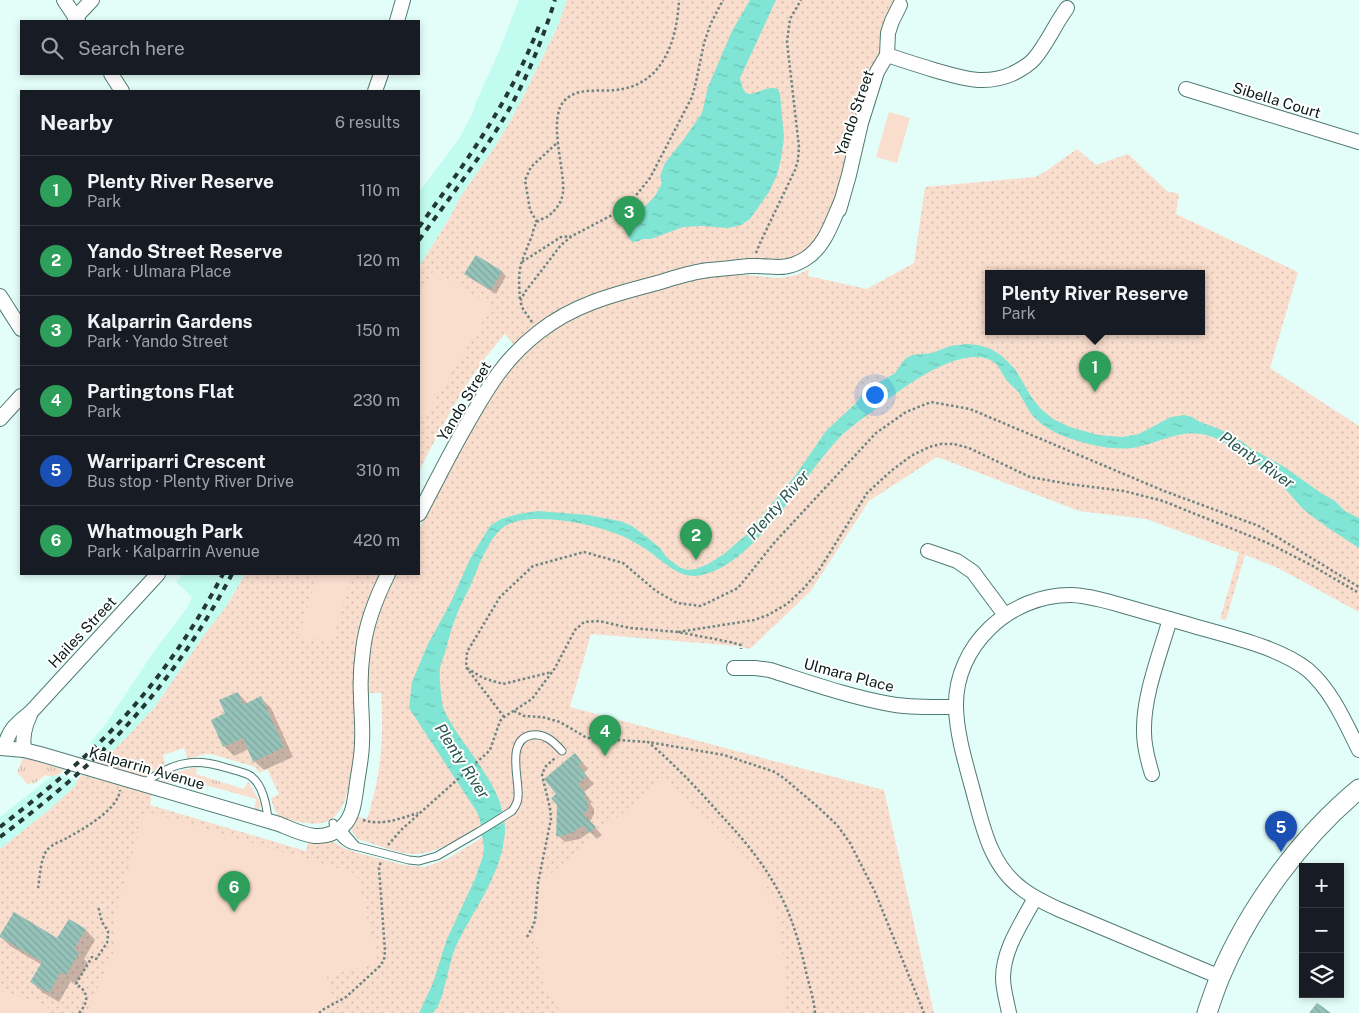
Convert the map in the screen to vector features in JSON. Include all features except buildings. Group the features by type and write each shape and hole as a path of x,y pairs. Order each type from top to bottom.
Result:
{"street":[{"path":"64,0 76,20 92,0"},
{"path":"397,20 403,0"},
{"name":"Yando Street","path":"728,269 755,273 784,274 809,265 823,252 835,230 849,175 891,56 901,3"},
{"path":"891,56 969,80 1003,78 1025,67 1034,59 1068,8"},
{"path":"112,75 121,90"},
{"path":"375,90 381,75"},
{"name":"Sibella Court","path":"1186,89 1359,142"},
{"name":"Yando Street","path":"420,512 490,384 519,349 539,332 573,310 594,301 686,275 706,270 752,266 772,268 796,264 814,253 829,230 841,202"},
{"path":"0,296 20,327"},
{"path":"0,420 20,397"},
{"path":"928,551 957,561 973,572 1006,614"},
{"name":"Hailes Street","path":"2,748 14,726 31,712 157,575"},
{"path":"340,825 342,815 358,776 362,742 360,687 363,648 371,612 387,575"},
{"path":"1220,977 1058,910 1021,888 1000,866 986,836 958,730 956,707 958,685 963,669 981,636 1006,614 1021,606 1055,596 1071,595 1101,600 1262,646 1296,661 1320,682 1330,694 1359,750"},
{"path":"1152,774 1144,735 1144,718 1150,689 1170,619"},
{"name":"Ulmara Place","path":"734,668 770,670 890,704 956,707"},
{"name":"Hailes Street","path":"24,750 22,742 24,728 31,712"},
{"name":"Kalparrin Avenue","path":"2,748 40,754 274,822 316,828 340,825"},
{"path":"1206,1013 1220,977 1255,910 1298,850 1322,823 1359,789"},
{"path":"1009,1013 1003,979 1004,966 1012,940 1036,898"}],"lane":[{"path":"340,825 342,841 351,845 409,860 419,861 427,859 447,851 512,811 518,802 517,752 519,745 524,739 529,736 548,738 562,750"},
{"path":"142,784 170,768 186,763 201,762 215,764 249,775 265,799 274,822"}],"path":[{"path":"539,332 523,309 520,301 519,279 522,262 537,222 556,210 563,194 556,124 561,104 580,91 616,90 639,84 648,78 656,70 669,49 675,31 679,0"},
{"path":"520,301 561,245 572,236 614,214 628,204 650,178 692,97 710,23 722,0"},
{"path":"752,266 760,243 798,160 799,147 787,42 790,19 801,0"},
{"path":"537,222 530,210 525,180 531,167 558,142"},
{"path":"522,262 561,237 572,236"},
{"path":"504,717 466,667 467,652 500,597 532,566 584,552 623,563 656,591 677,603 701,606 738,588 774,543 876,433 906,412 931,402 970,409 1164,491 1259,526 1359,587"},
{"path":"678,632 754,620 768,615 787,604 819,570 867,492 911,456 929,447 941,444 954,444 969,448 1030,477 1124,491 1163,501 1270,544 1311,564 1359,593"},
{"path":"319,1013 351,993 384,960 379,868 384,853 394,837 490,750 500,722 504,717 532,699 552,672 576,630 584,622 599,621 637,629 678,632 730,642 741,645 741,649"},
{"path":"466,667 483,678 503,684 552,672"},
{"path":"514,711 524,716 542,717 560,722 587,738 648,742 724,755 774,772 785,779 837,825 850,843 875,892 924,1013"},
{"path":"648,742 703,795 750,847 773,881 785,906 802,952 815,1013"},
{"path":"527,937 535,921 538,883 551,819 542,775 545,767 562,750"},
{"path":"38,888 43,859 49,848 79,832 111,807 119,795 124,779"},
{"path":"340,825 390,822 419,813"},
{"path":"79,1013 85,1004 86,997 84,990 76,984 92,957 96,959 108,939 108,931 102,922 98,906"}],"shaded area":[{"path":"519,0 567,0 557,28 508,125 459,199 420,265 420,191 459,139 497,56"},
{"path":"182,575 244,575 226,607 207,631 154,708 109,755 103,756 90,743 105,725 155,650 187,608 192,597 176,582"},
{"path":"58,775 77,780 76,785 49,810 0,849 0,817 52,776"}],"green space":[{"path":"567,0 895,0 836,196 820,240 796,260 710,263 633,282 591,295 565,308 538,323 514,345 505,334 468,383 447,417 420,469 420,265 459,199 508,125 557,28"},
{"path":"889,112 910,118 897,163 876,157"},
{"path":"1077,149 1096,165 1128,154 1167,191 1179,194 1176,214 1298,272 1270,368 1359,426 1359,612 1276,567 1245,555 1226,620 1220,619 1239,553 1146,519 1079,511 937,457 869,501 810,592 750,649 737,646 591,634 570,707 884,790 934,1013 0,1013 0,849 49,810 76,785 77,780 82,775 152,794 150,805 306,851 309,839 322,842 332,841 358,853 404,865 425,867 447,859 496,829 493,817 465,835 433,851 407,854 360,840 354,835 352,827 354,816 367,819 376,788 380,757 382,726 381,693 367,693 366,683 375,620 394,575 420,575 420,527 498,383 511,366 539,339 579,315 614,302 707,277 737,274 777,278 797,275 809,269 808,276 867,289 914,263 925,187 1035,177"},
{"path":"434,270 492,306 424,418 420,416 420,294"},
{"path":"244,575 380,575 362,617 357,636 353,761 350,784 344,803 335,816 327,821 318,824 283,818 277,814 271,798 279,794 267,769 259,773 252,766 211,754 188,759 184,748 163,755 165,764 141,777 94,764 103,756 109,755 154,708 207,631 226,607"},
{"path":"318,575 352,575 331,642 311,636 309,641 298,638"},
{"path":"23,758 64,770 56,776 45,775 34,784 32,782 28,785 17,772"},
{"path":"197,767 196,774 244,789 247,783 249,783 261,804 260,808 254,810 256,799 173,776 167,784 163,784 161,781 168,774"},
{"path":"664,778 740,850 762,878 776,912 780,932 785,967 786,1013 561,1013 543,984 536,935 540,883"},
{"path":"145,811 357,874 378,963 327,976 331,995 327,1013 87,1013 114,950 113,922"},
{"path":"0,991 48,1006 46,1013 0,1013"}],"water":[{"path":"750,0 776,0 740,78 746,92 750,94 771,88 778,89 780,94 784,137 777,175 769,192 750,219 741,225 728,228 683,227 651,239 633,242 629,239 629,232 635,217 655,196 662,183 660,176 665,163 702,113 708,87 732,31"},
{"name":"Plenty River","path":"967,344 991,349 1002,356 1015,369 1032,398 1041,409 1053,419 1070,427 1098,435 1122,437 1139,434 1171,417 1184,415 1230,434 1283,466 1335,501 1345,511 1359,518 1359,548 1308,513 1277,481 1257,464 1223,441 1192,433 1132,448 1105,447 1084,443 1056,433 1040,423 997,365 983,358 968,358 936,368 905,387 855,424 839,438 759,537 741,554 722,567 702,575 684,575 634,542 607,530 589,525 551,519 533,519 517,521 505,526 489,545 459,609 451,630 440,672 445,712 495,790 500,803 504,817 503,847 490,884 455,949 438,1005 433,1013 419,1013 433,983 447,939 475,879 484,848 477,812 409,708 412,682 428,644 450,604 470,559 490,526 501,519 538,511 587,515 620,521 632,526 649,539 660,548 667,558 681,568 688,570 696,569 724,554 746,535 795,476 826,431 858,401 864,390 895,373 905,359 912,355 932,353 950,346"}],"railway":[{"path":"420,239 473,165 512,104 545,31 555,0"},
{"path":"420,226 454,179 501,106 539,26"},
{"path":"0,827 70,770 127,714 158,677 186,637 222,575"},
{"path":"0,837 75,776 138,713 156,692 189,646 231,575"}],"place":[{"name":"Kalparrin Gardens","path":"629,237"},
{"name":"Plenty River Reserve","path":"1095,392"},
{"name":"Yando Street Reserve","path":"696,560"},
{"name":"Partingtons Flat","path":"605,756"},
{"name":"Warriparri Crescent","path":"1281,852"},
{"name":"Whatmough Park","path":"234,912"}]}
